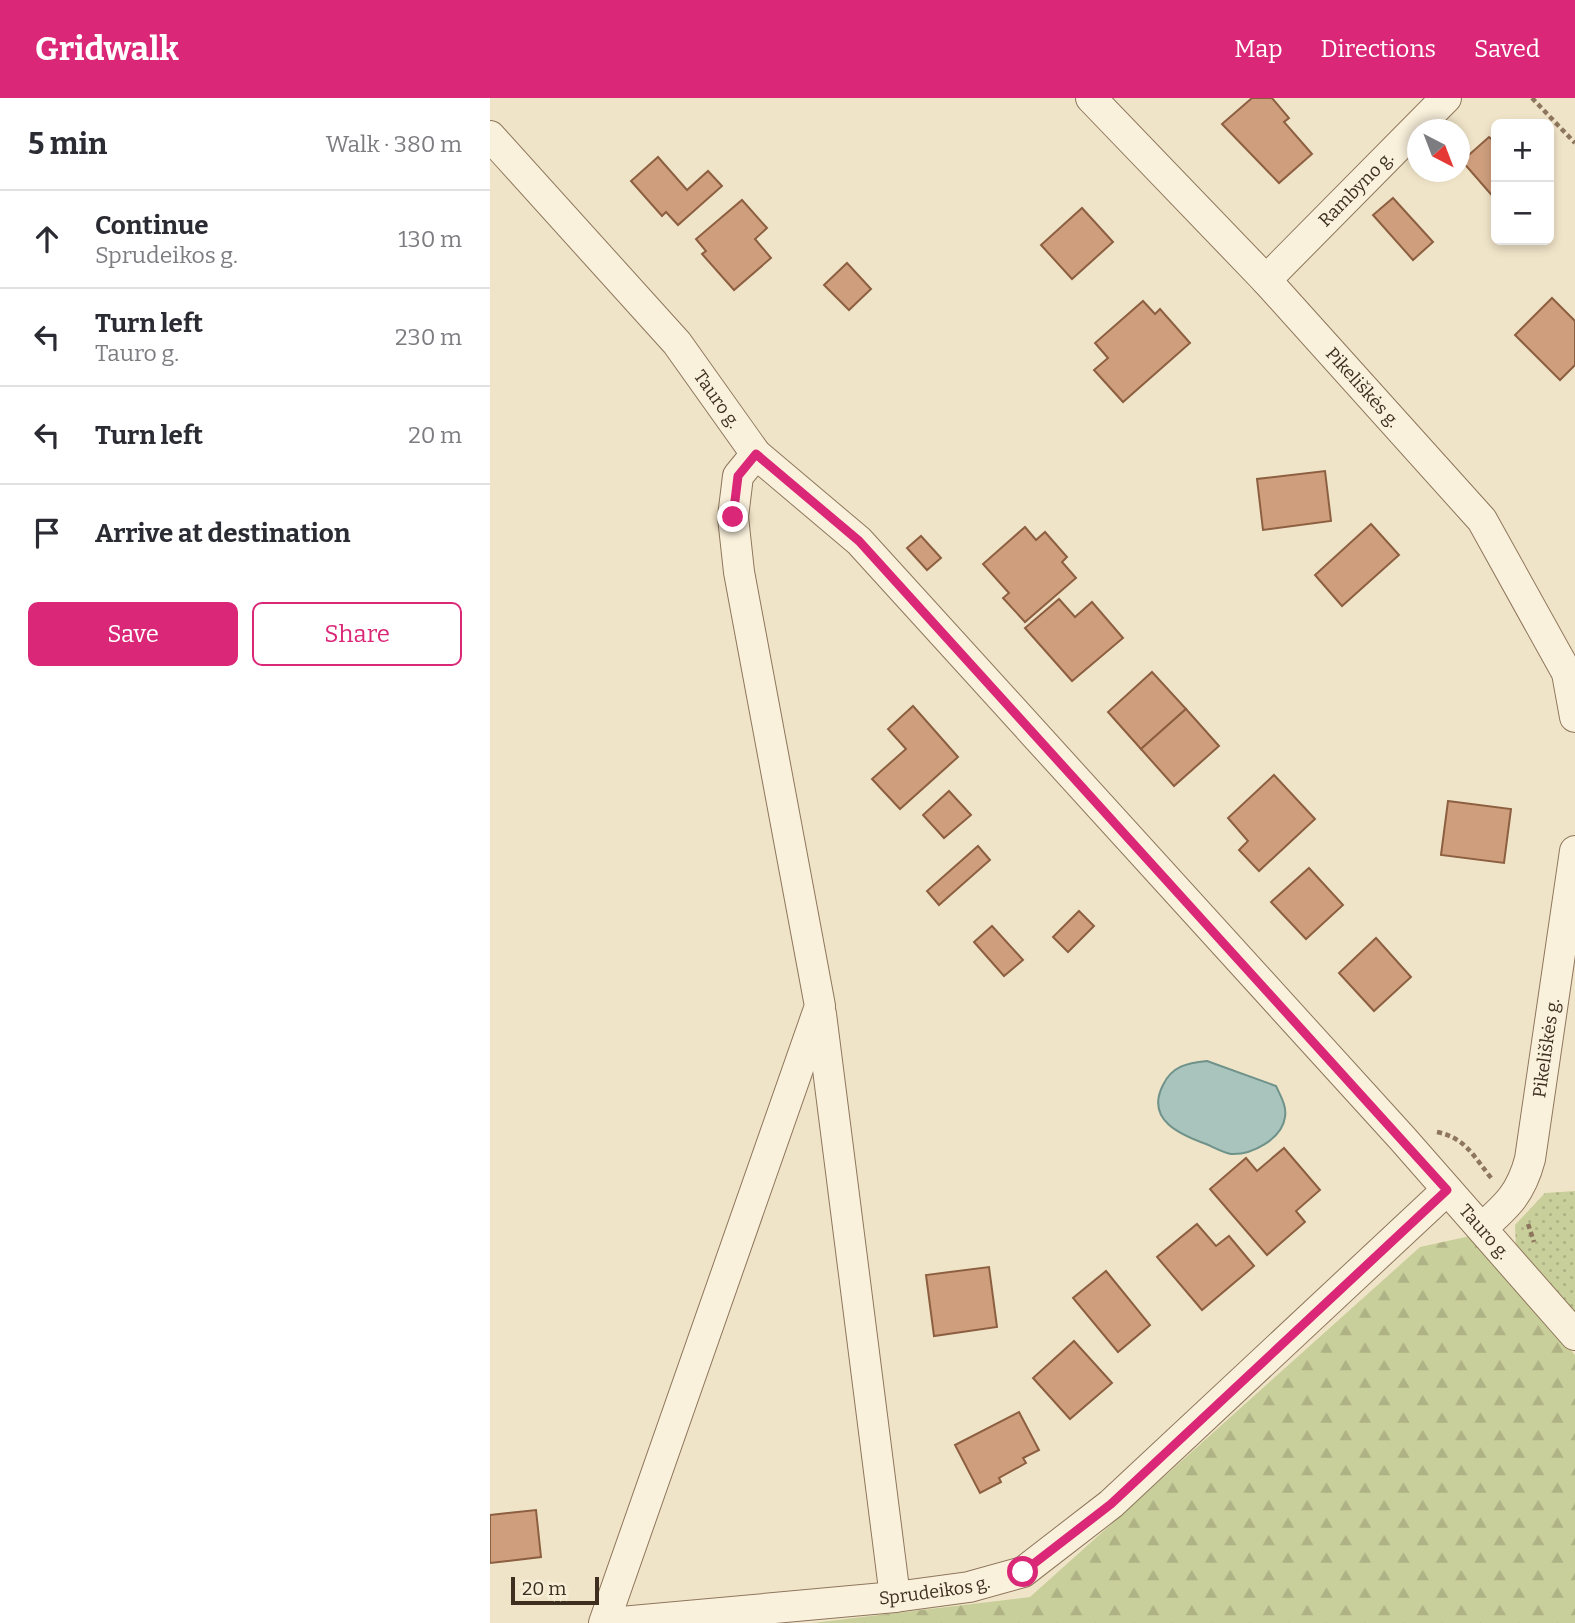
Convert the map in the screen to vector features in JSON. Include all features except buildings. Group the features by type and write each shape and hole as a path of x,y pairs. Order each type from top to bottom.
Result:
{"street":[{"name":"Pikeliškės g.","path":"1091,98 1266,280 1482,520 1567,673 1575,717"},
{"name":"Rambyno g.","path":"1266,280 1446,98"},
{"name":"Tauro g.","path":"490,136 677,343 756,454 859,541 1482,1228 1575,1335"},
{"path":"756,454 738,476 733,517 739,572 820,1006 895,1597"},
{"name":"Pikeliškės g.","path":"1482,1228 1510,1202 1523,1185 1530,1159 1575,851"},
{"path":"604,1623 820,1006"},
{"name":"Sprudeikos g.","path":"610,1623 895,1597 969,1587 1023,1572 1111,1504 1447,1190"}],"path":[{"path":"1532,98 1575,143"}],"green space":[{"path":"1575,1191 1575,1316 1516,1248 1515,1225 1545,1193"},
{"path":"1470,1236 1575,1355 1575,1623 812,1623 1030,1597 1420,1247"}],"water":[{"path":"1207,1061 1276,1086 1283,1101 1285,1117 1283,1125 1272,1139 1257,1149 1231,1154 1186,1136 1162,1117 1159,1097 1171,1074 1181,1067"}],"route":[{"path":"733,517 738,476 756,454 859,541 1447,1190 1111,1504 1023,1572"}]}
